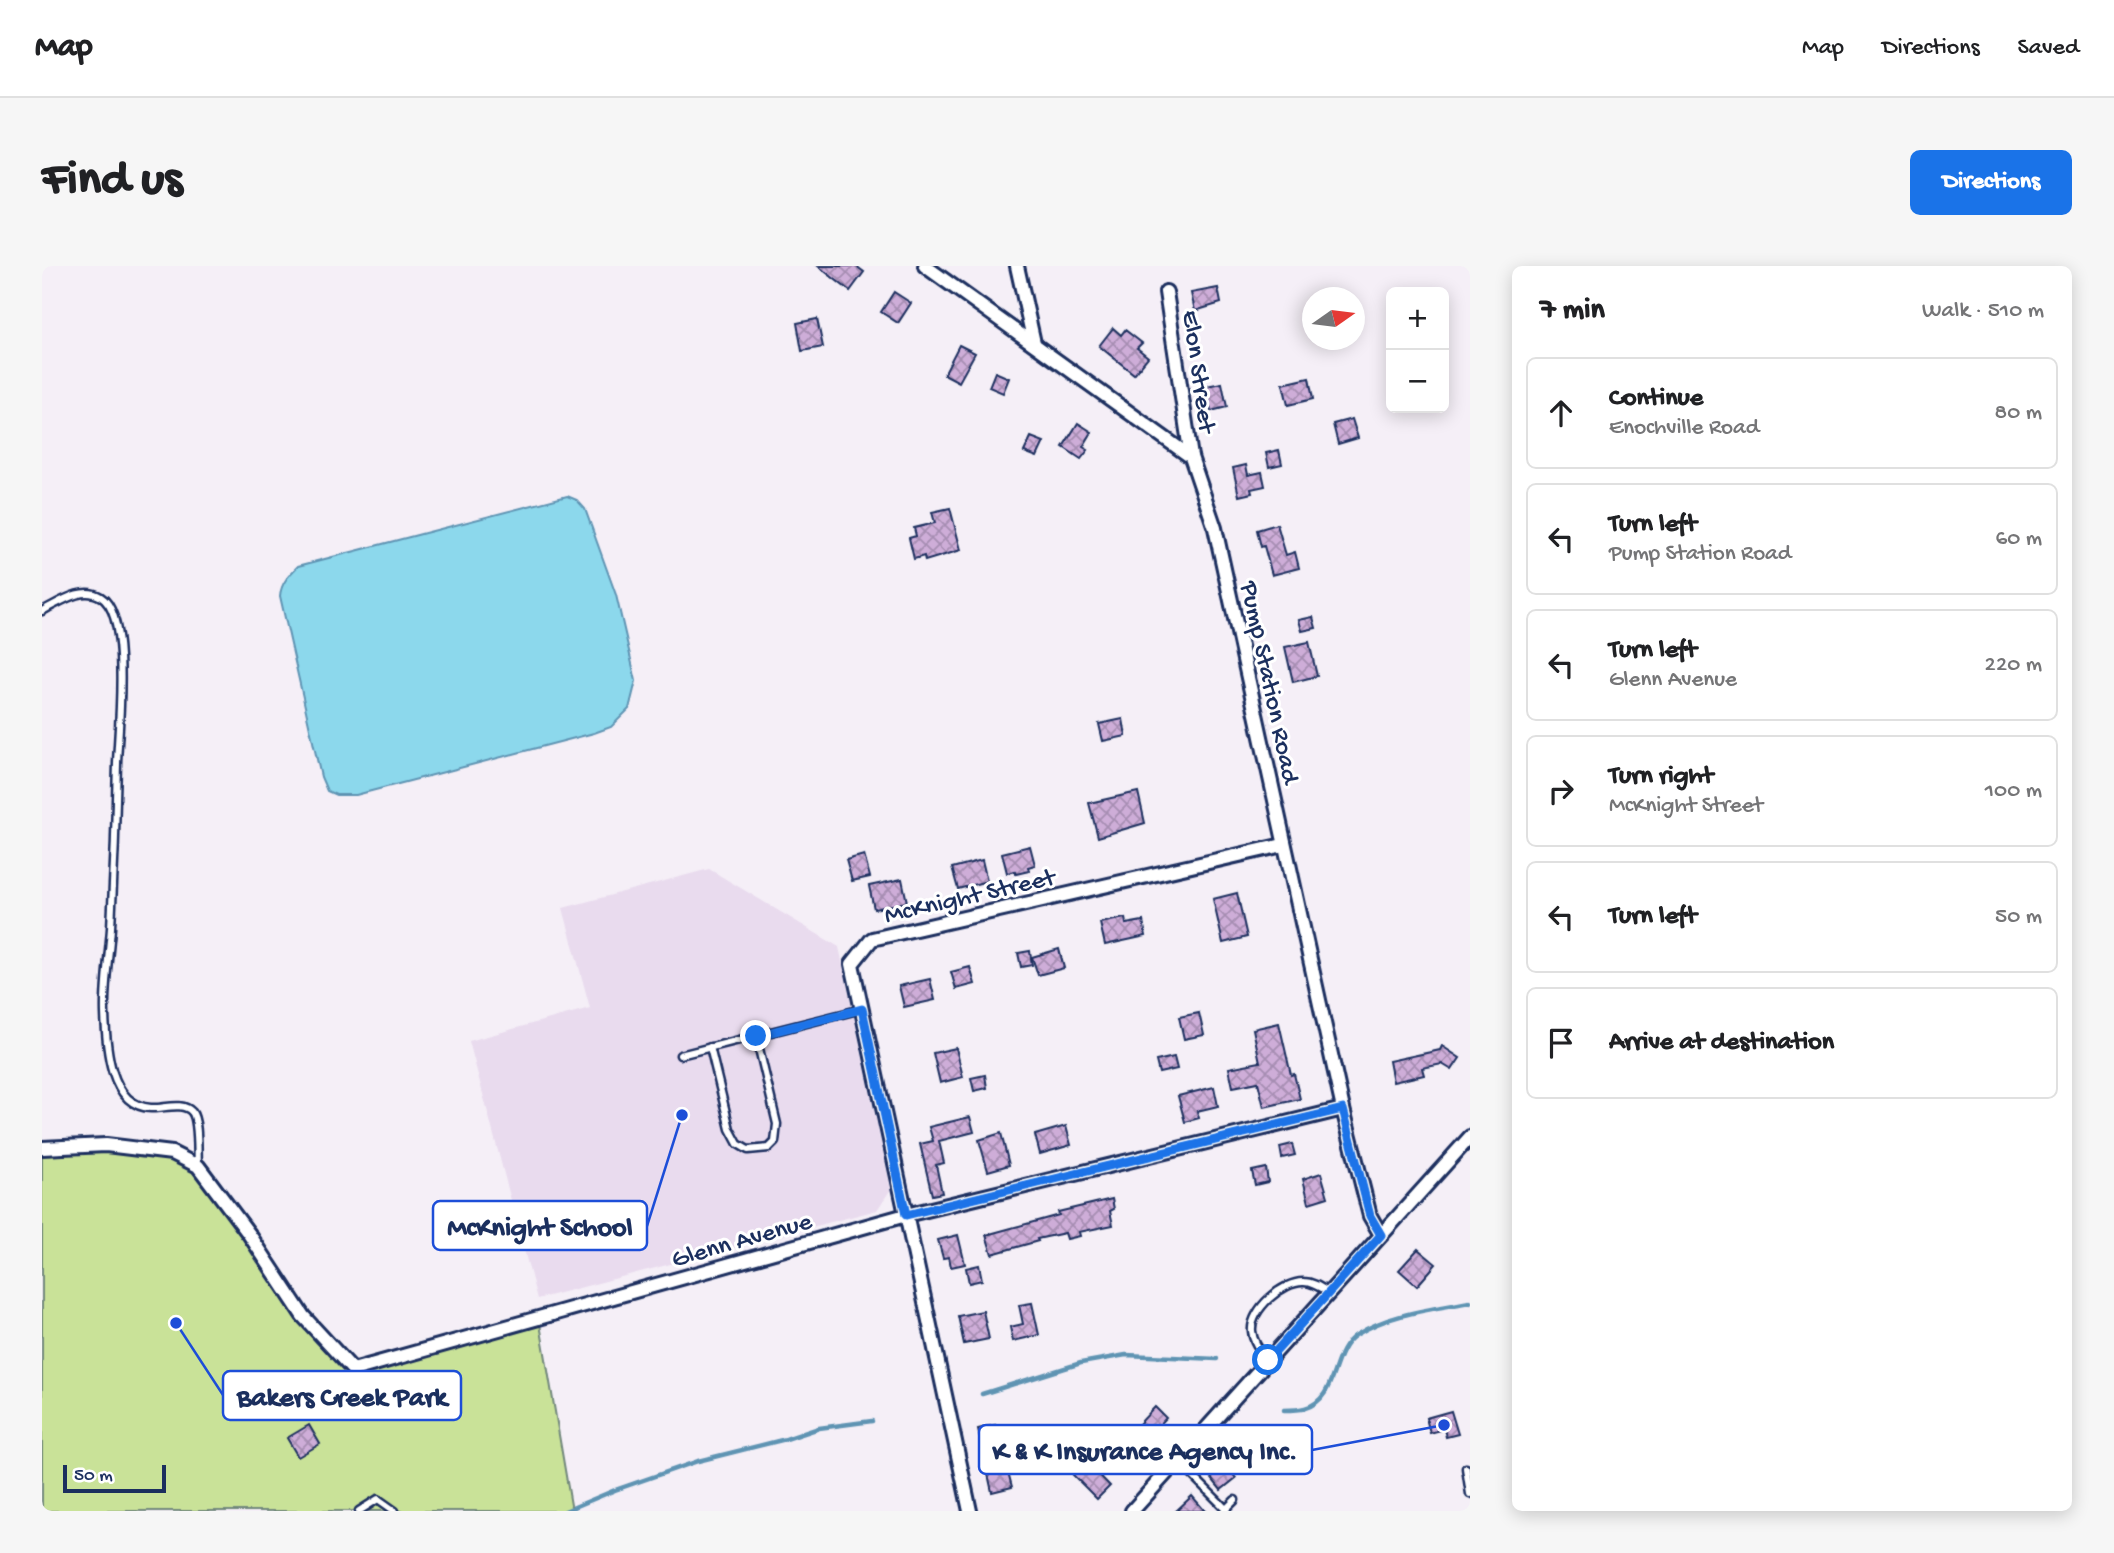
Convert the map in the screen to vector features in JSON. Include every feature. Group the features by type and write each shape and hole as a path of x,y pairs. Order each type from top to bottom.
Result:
{"street":[{"path":"925,266 1191,457"},
{"path":"1017,266 1034,343"},
{"name":"Elon Street","path":"1166,292 1191,457"},
{"name":"Pump Station Road","path":"1191,457 1215,528 1343,1109 1370,1216 1381,1235"},
{"name":"McKnight Street","path":"970,1511 852,964 872,939 1283,845"},
{"name":"Glenn Avenue","path":"42,1148 106,1145 172,1153 198,1166 249,1234 303,1316 354,1370 906,1215 1343,1109"},
{"path":"1132,1511 1470,1137"}],"lane":[{"path":"42,611 77,594 88,593 101,597 114,616 122,673 116,837 105,1011 108,1054 117,1083 126,1099 137,1106 177,1106 192,1112 198,1166"},
{"path":"680,1055 862,1009"},
{"path":"710,1047 730,1129 738,1144 748,1150 769,1148 775,1142 777,1124 756,1036"},
{"path":"1268,1360 1256,1344 1252,1331 1254,1318 1272,1297 1287,1286 1301,1281 1311,1283 1329,1293"},
{"path":"1178,1461 1225,1510 1235,1500"},
{"path":"1466,1468 1470,1494"},
{"path":"359,1511 378,1499 396,1511"}],"shaded area":[{"path":"709,869 839,947 891,1189 877,1210 537,1299 469,1041 590,1008 563,908"}],"green space":[{"path":"42,1148 172,1153 198,1166 303,1316 353,1369 539,1318 572,1511 42,1511"}],"water":[{"path":"567,496 577,500 585,509 616,595 636,681 629,709 611,727 594,733 356,795 336,795 327,791 321,777 280,596 289,576 298,566"}],"building":[{"path":"818,266 856,266 864,272 850,291"},
{"path":"1218,288 1221,303 1195,311 1191,293"},
{"path":"894,292 911,303 898,323 881,312"},
{"path":"817,319 823,347 802,351 797,323"},
{"path":"1113,328 1121,335 1125,330 1142,343 1137,348 1148,357 1134,374 1099,346"},
{"path":"959,345 975,353 959,382 944,374"},
{"path":"995,372 1009,378 1003,393 989,387"},
{"path":"1309,378 1313,399 1288,405 1283,384"},
{"path":"1222,383 1227,407 1211,411 1206,386"},
{"path":"1352,419 1358,438 1338,444 1333,424"},
{"path":"1078,423 1092,432 1083,447 1088,450 1081,459 1063,447"},
{"path":"1031,437 1044,442 1037,457 1024,452"},
{"path":"1279,450 1282,464 1269,467 1266,453"},
{"path":"1246,465 1248,475 1262,472 1265,486 1251,489 1252,493 1239,496 1233,468"},
{"path":"950,508 961,550 925,561 924,556 914,559 909,538 916,536 914,528 935,523 932,512"},
{"path":"1277,524 1286,555 1295,552 1299,568 1272,575 1257,530"},
{"path":"1313,617 1316,628 1302,631 1299,620"},
{"path":"1309,642 1317,676 1293,682 1285,647"},
{"path":"1123,719 1126,736 1103,741 1099,724"},
{"path":"1138,792 1145,823 1098,837 1089,803"},
{"path":"1030,846 1035,865 1028,867 1029,871 1007,873 1002,853"},
{"path":"864,855 870,877 852,881 846,860"},
{"path":"982,860 987,881 958,889 952,868"},
{"path":"902,879 907,902 874,909 869,886"},
{"path":"1237,893 1247,937 1223,943 1213,899"},
{"path":"1125,918 1126,924 1143,921 1146,936 1105,945 1100,923"},
{"path":"1059,949 1064,968 1038,975 1032,957"},
{"path":"1030,951 1032,965 1021,967 1018,953"},
{"path":"970,967 975,984 956,989 951,972"},
{"path":"930,979 935,1000 904,1007 899,986"},
{"path":"1199,1013 1204,1035 1184,1039 1179,1017"},
{"path":"1279,1023 1291,1075 1294,1074 1300,1099 1264,1107 1258,1082 1233,1087 1229,1068 1260,1062 1253,1029"},
{"path":"1442,1046 1460,1058 1452,1070 1442,1064 1422,1068 1424,1075 1393,1082 1389,1061 1440,1050"},
{"path":"956,1048 963,1077 940,1083 933,1053"},
{"path":"1174,1057 1177,1069 1159,1073 1156,1061"},
{"path":"985,1075 987,1088 974,1091 971,1078"},
{"path":"1214,1087 1218,1106 1197,1111 1199,1118 1185,1122 1178,1096"},
{"path":"970,1117 974,1132 939,1141 944,1163 936,1165 942,1193 932,1195 920,1144 933,1141 929,1127"},
{"path":"1066,1126 1071,1145 1040,1154 1035,1135"},
{"path":"1001,1133 1009,1165 988,1171 979,1140"},
{"path":"1292,1144 1295,1155 1282,1158 1280,1147"},
{"path":"1266,1168 1268,1182 1255,1185 1252,1171"},
{"path":"1321,1173 1328,1197 1309,1203 1303,1179"},
{"path":"1112,1199 1114,1209 1110,1211 1113,1225 1079,1232 1080,1236 1067,1239 1065,1233 1037,1239 1038,1241 992,1254 986,1235 1059,1215 1058,1212"},
{"path":"958,1235 965,1264 951,1267 949,1257 943,1258 938,1240"},
{"path":"1418,1249 1436,1264 1417,1286 1399,1270"},
{"path":"979,1265 982,1280 969,1283 966,1268"},
{"path":"1032,1303 1039,1335 1013,1341 1010,1327 1023,1324 1019,1305"},
{"path":"983,1311 989,1339 964,1344 958,1316"},
{"path":"1155,1407 1166,1418 1134,1453 1139,1459 1126,1471 1103,1446 1116,1433 1123,1441"},
{"path":"1451,1411 1458,1434 1446,1437 1444,1429 1430,1433 1426,1418"},
{"path":"309,1425 320,1444 298,1457 287,1438"},
{"path":"995,1425 997,1432 1020,1426 1024,1444 1002,1449 1012,1487 992,1492 978,1429"},
{"path":"1086,1461 1110,1486 1097,1499 1073,1475"},
{"path":"1223,1462 1236,1478 1221,1490 1208,1474"},
{"path":"1192,1496 1205,1511 1176,1511"}],"waterway":[{"path":"1284,1410 1305,1408 1324,1395 1341,1353 1356,1335 1396,1317 1470,1302"},
{"path":"982,1394 1081,1363 1126,1355 1217,1359"},
{"path":"565,1511 698,1461 819,1428 872,1421"}],"place":[{"name":"McKnight School","path":"682,1115"},
{"name":"Bakers Creek Park","path":"176,1323"},
{"name":"K & K Insurance Agency Inc.","path":"1444,1425"}],"route":[{"path":"756,1036 862,1009 906,1215 1343,1109 1370,1216 1381,1235 1268,1360"}]}
